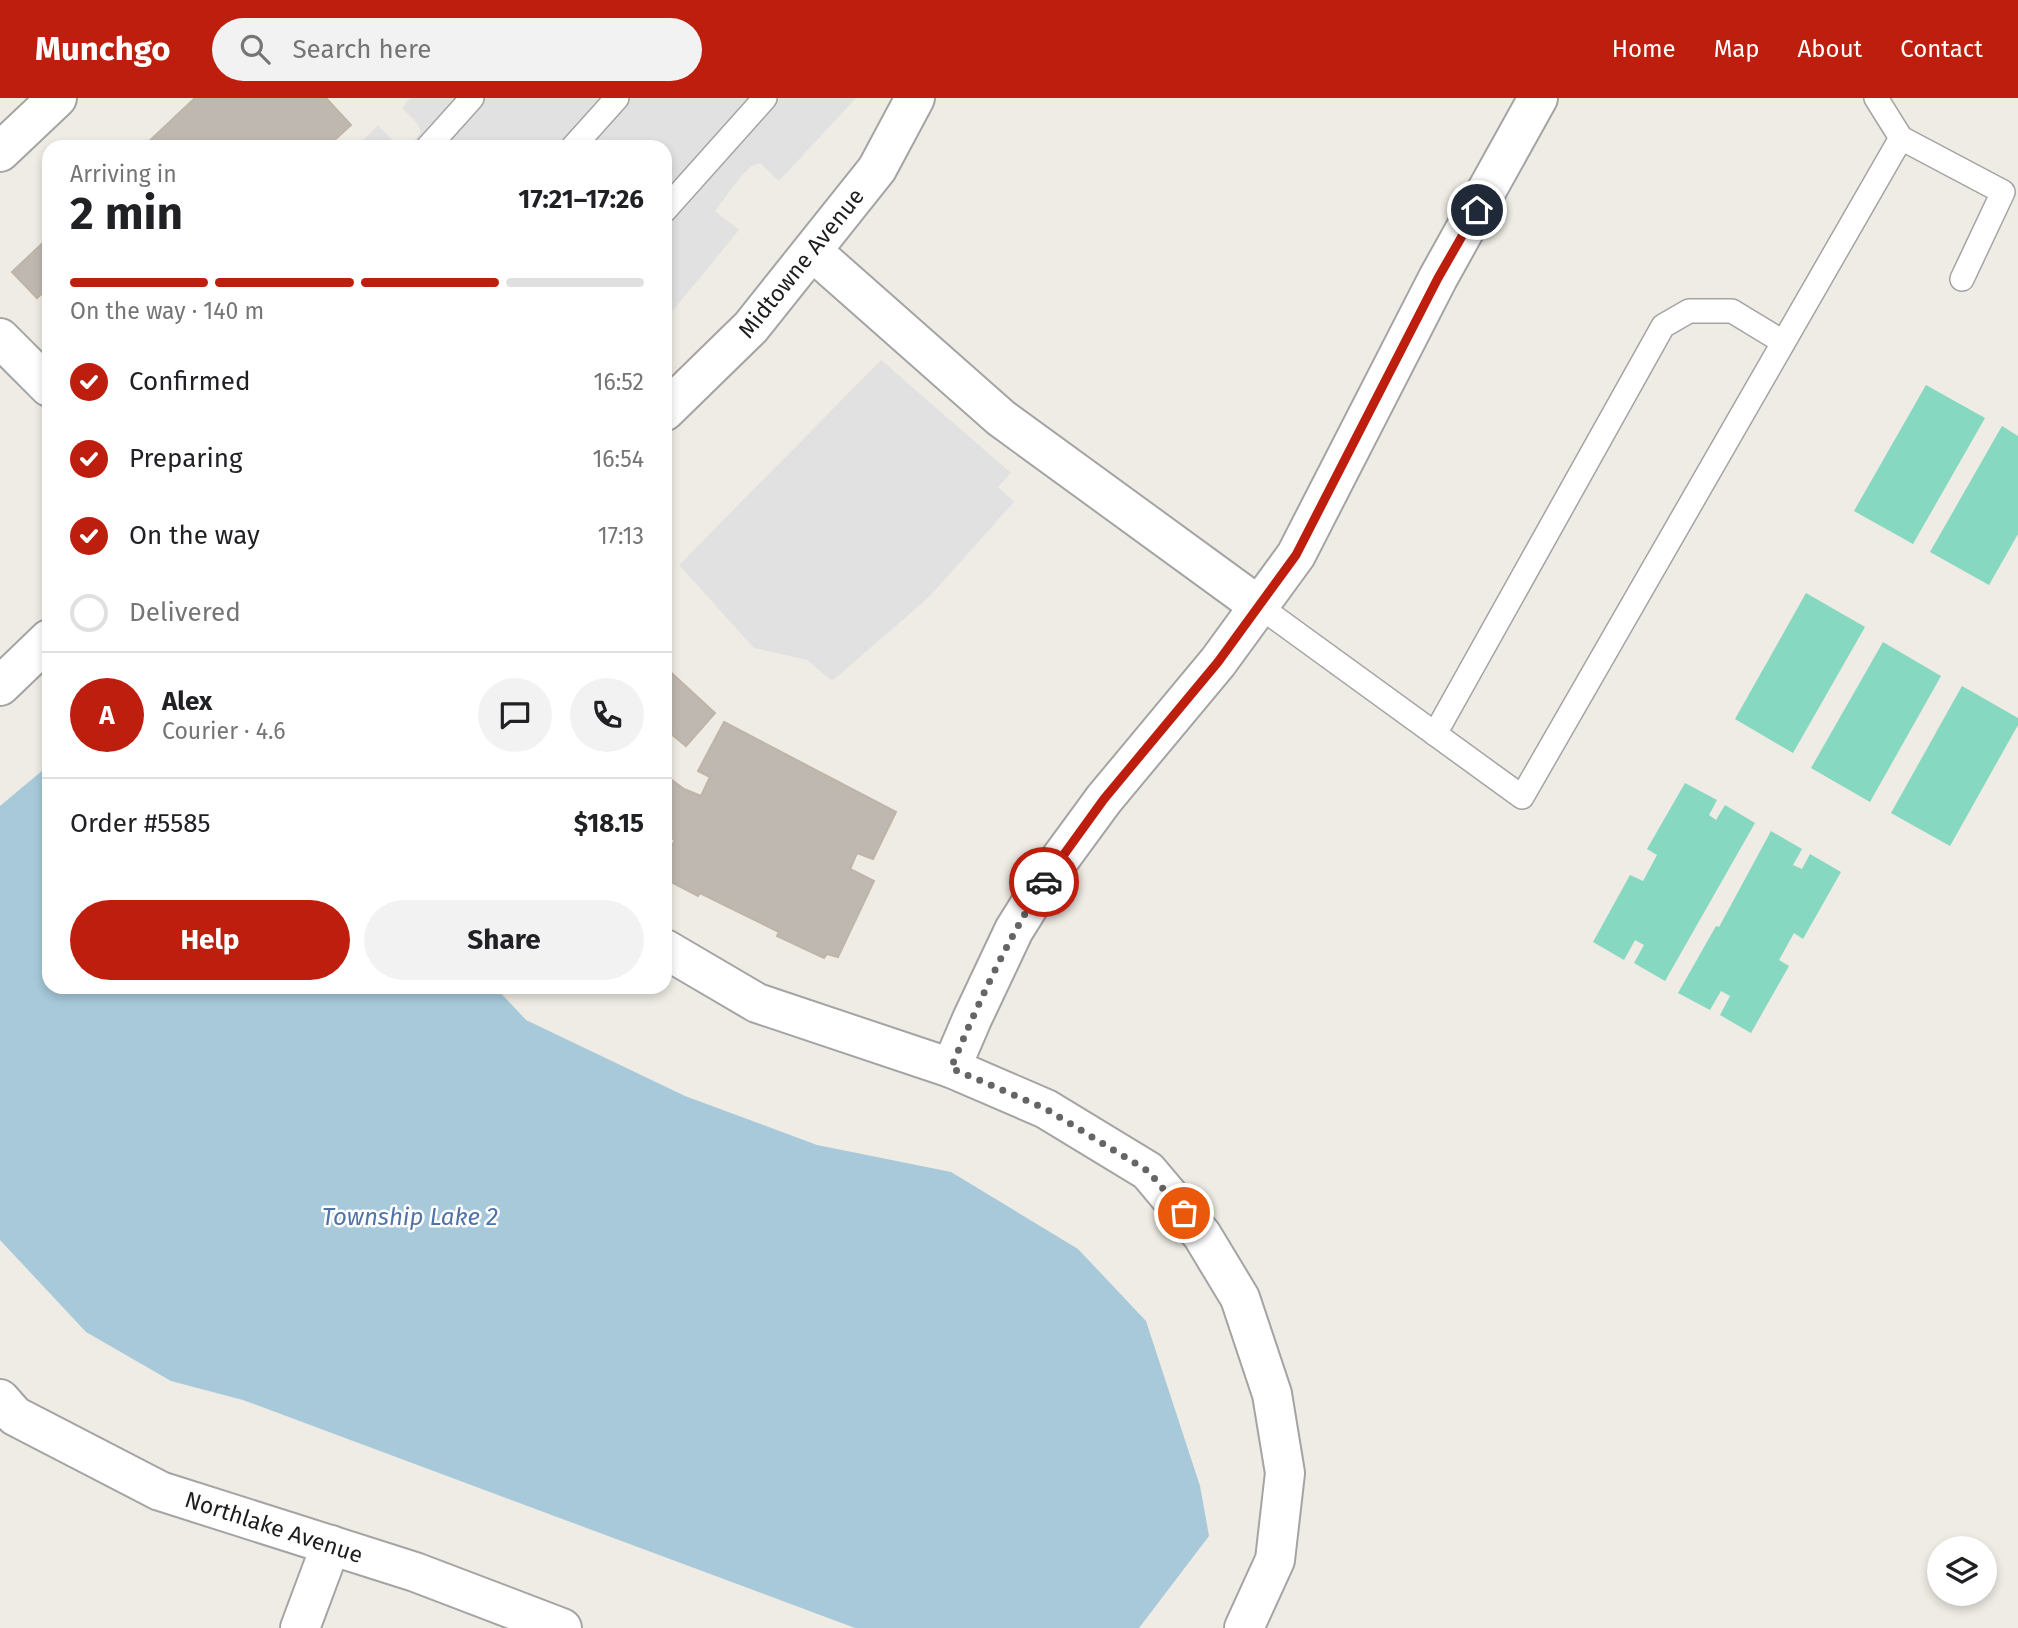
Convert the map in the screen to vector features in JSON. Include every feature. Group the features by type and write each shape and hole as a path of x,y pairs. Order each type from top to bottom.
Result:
{"street":[{"path":"0,152 57,98"},
{"name":"Midtowne Avenue","path":"672,404 751,327 877,169 915,98"},
{"path":"951,1068 1014,930 1049,874 1104,799 1218,662 1296,555 1438,278 1538,98"},
{"path":"811,251 1001,418 1259,606"},
{"path":"0,338 42,380"},
{"path":"0,686 42,646"},
{"path":"672,953 757,1003 951,1068 1046,1109 1148,1171 1202,1234 1240,1298 1272,1394 1285,1473 1275,1560 1244,1628"},
{"name":"Northlake Avenue","path":"0,1399 15,1416 160,1491 415,1572 562,1628"},
{"path":"300,1628 331,1545"}],"lane":[{"path":"434,140 472,98"},
{"path":"579,140 617,98"},
{"path":"672,202 765,98"},
{"path":"1876,98 1901,138 2003,192 1962,279"},
{"path":"1259,606 1522,797 1901,138"},
{"path":"1435,734 1663,326 1689,311 1731,311 1783,342"}],"green space":[{"path":"1926,385 1985,418 1913,544 1854,511"},
{"path":"2002,426 2018,436 2018,534 1989,585 1930,552"},
{"path":"1806,593 1865,627 1793,753 1735,719"},
{"path":"1883,642 1941,676 1870,802 1811,768"},
{"path":"1962,686 2018,718 2018,725 1950,846 1891,813"},
{"path":"1685,783 1717,800 1709,815 1716,820 1725,805 1755,823 1665,981 1634,963 1644,945 1635,940 1624,960 1593,942 1630,875 1643,881 1657,855 1647,849"},
{"path":"1771,831 1802,849 1793,865 1802,869 1810,854 1841,872 1803,939 1794,933 1779,960 1789,966 1751,1033 1720,1015 1730,996 1721,991 1710,1010 1678,993 1716,926 1719,927"}],"shaded area":[{"path":"410,98 856,98 779,181 760,163 742,175 715,211 739,230 672,311 672,140 414,140 421,132 418,124 402,108"},
{"path":"378,125 392,140 363,140"},
{"path":"881,360 1011,473 998,487 1014,502 928,598 832,681 807,660 754,648 679,565"}],"water":[{"name":"Township Lake 2","path":"42,771 42,994 502,994 526,1020 685,1096 817,1145 951,1172 1078,1249 1146,1321 1200,1486 1209,1536 1139,1628 855,1628 243,1400 171,1381 86,1332 0,1240 0,806"}],"building":[{"path":"195,98 326,98 351,125 335,140 150,140"},
{"path":"42,244 42,293 37,298 12,272"},
{"path":"672,673 715,713 686,746 672,735"},
{"path":"724,722 896,812 873,859 857,853 850,869 874,881 838,957 827,954 824,958 777,936 779,932 700,893 698,896 672,883 672,846 675,840 672,838 672,780 701,796 710,777 698,771"}],"way so far":[{"path":"1044,882 1014,930 951,1068 1046,1109 1148,1171 1184,1213"}],"route":[{"path":"1044,882 1104,799 1218,662 1296,555 1438,278 1477,210"}]}
